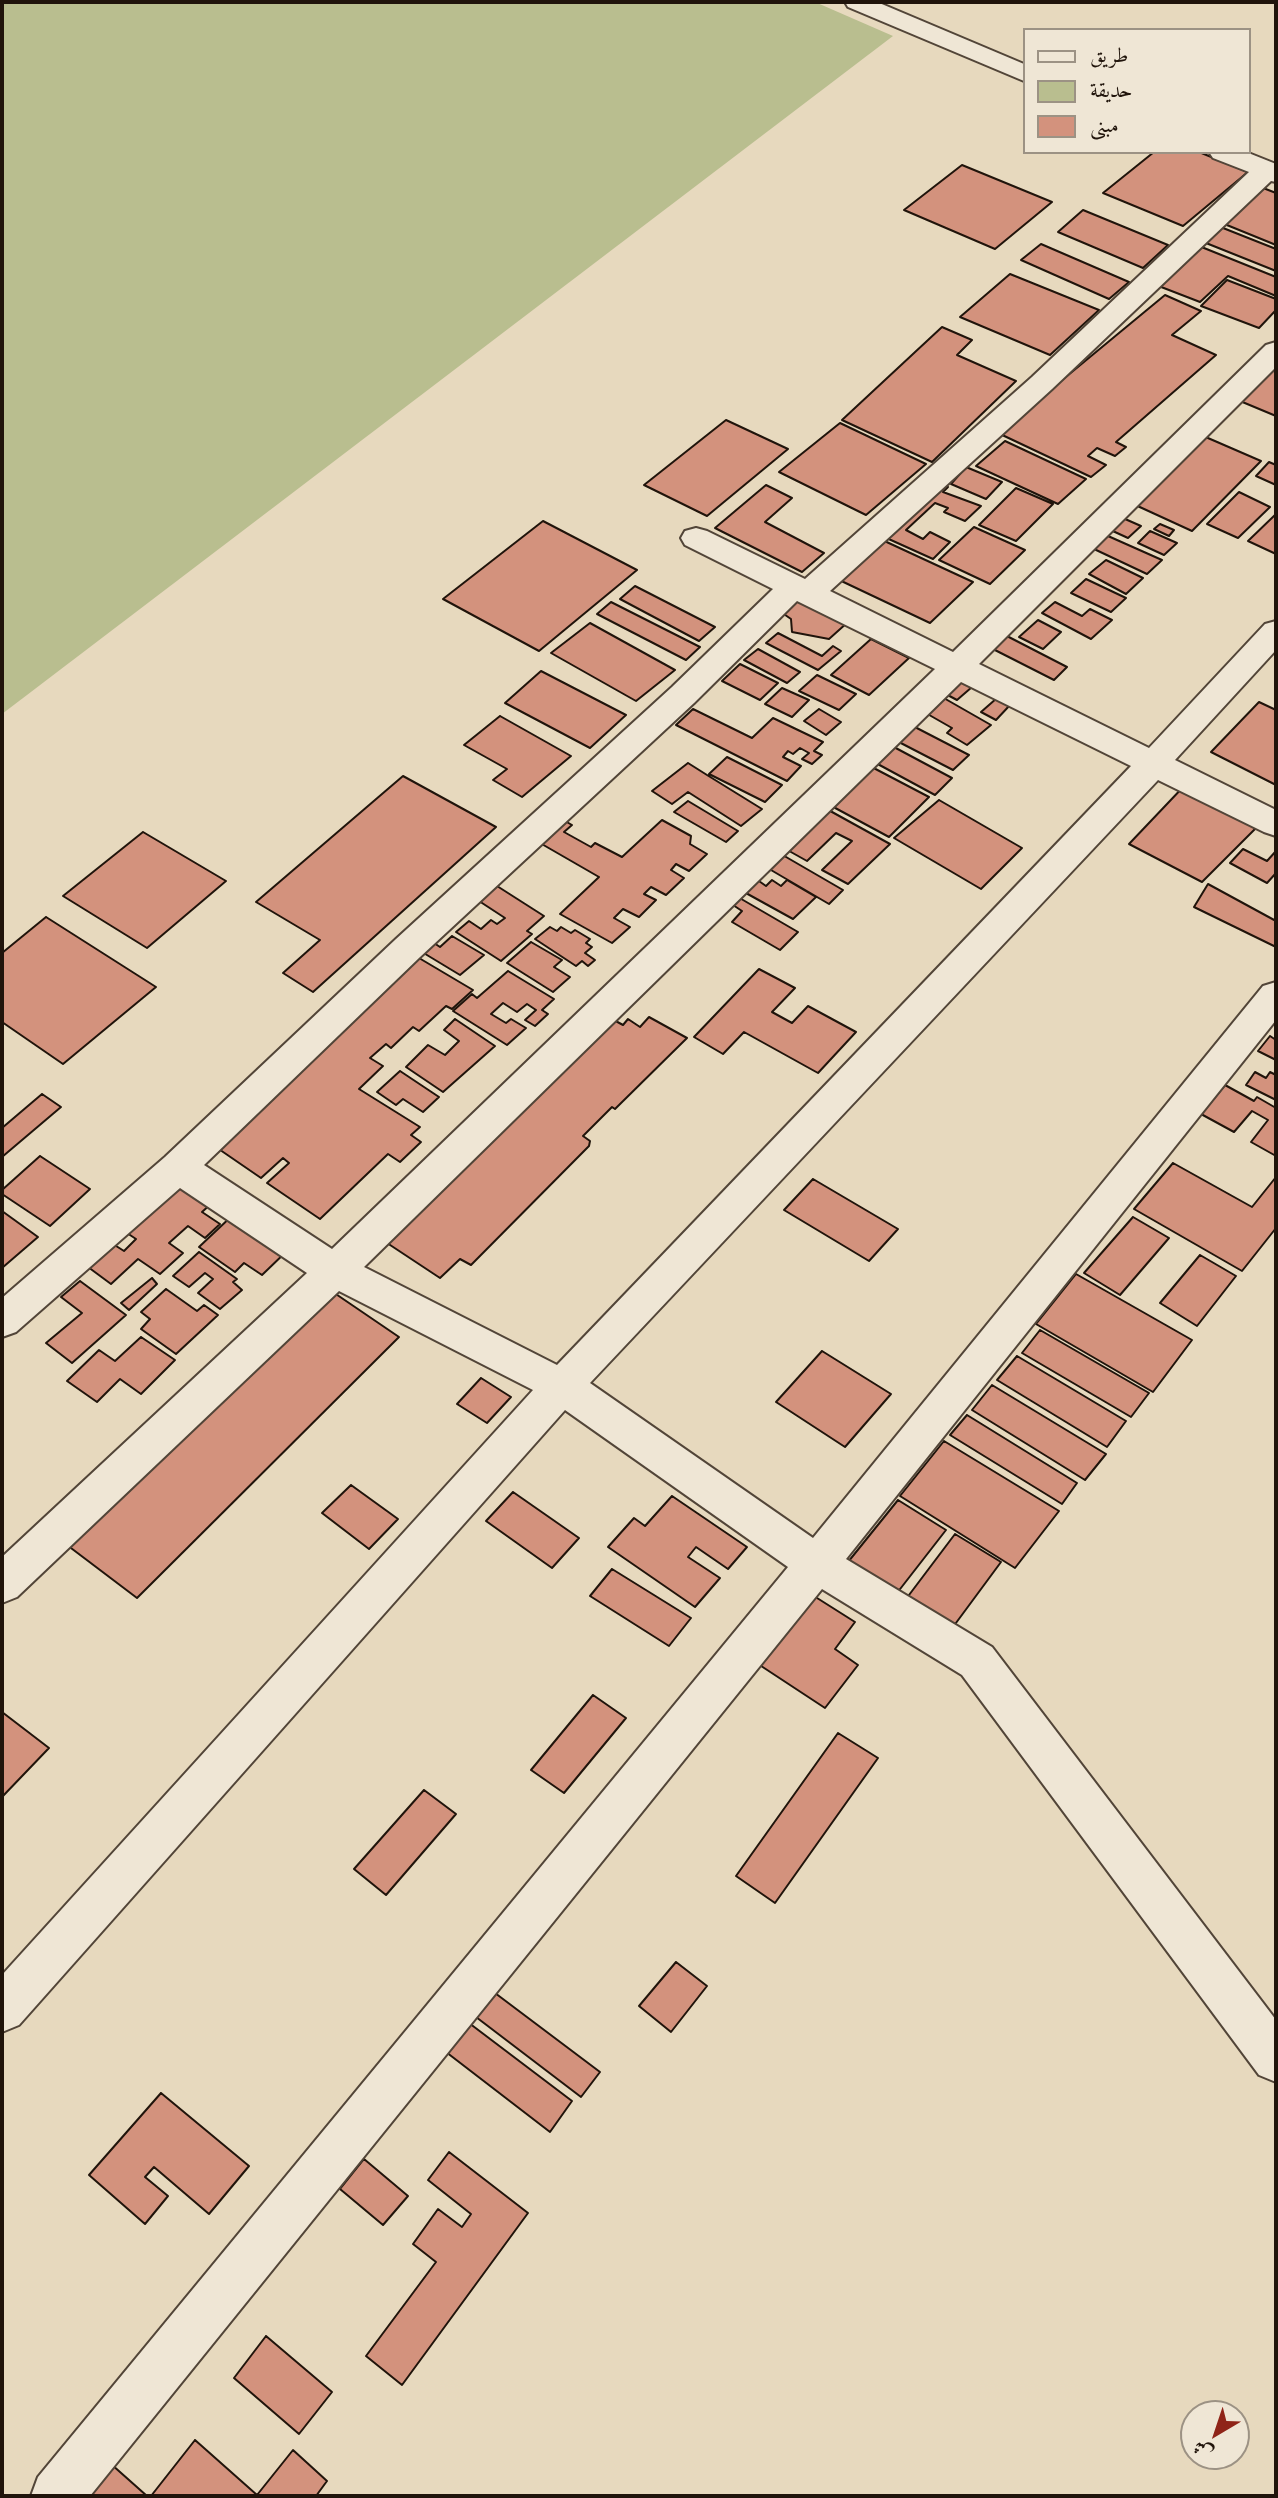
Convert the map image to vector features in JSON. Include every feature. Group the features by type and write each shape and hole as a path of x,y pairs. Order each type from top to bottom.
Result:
{"street":[{"path":"857,2 1023,73"},
{"path":"2,1321 178,1167 408,948 683,695 1042,383 1272,172 1227,154"},
{"path":"2,1584 335,1271 957,667 1276,351"},
{"path":"696,538 1276,824"},
{"path":"2,2010 562,1386 1154,764 1276,631"},
{"path":"57,2496 817,1564 1276,995"},
{"path":"178,1167 335,1271 562,1386 817,1564 977,1661 1276,2057"}],"green space":[{"path":"2,2 815,2 893,36 2,714"}],"building":[{"path":"1152,154 1204,154 1248,172 1183,226 1103,193"},
{"path":"962,165 1052,202 995,249 904,210"},
{"path":"1258,186 1276,193 1276,245 1217,221"},
{"path":"1083,210 1168,245 1143,268 1058,232"},
{"path":"1218,226 1276,249 1276,271 1201,241"},
{"path":"1041,244 1129,282 1109,299 1021,260"},
{"path":"1199,246 1276,277 1276,296 1228,276 1200,302 1156,285"},
{"path":"1010,274 1099,310 1050,355 960,317"},
{"path":"1227,280 1276,299 1276,310 1259,328 1201,306"},
{"path":"1165,295 1201,311 1172,335 1216,355 1116,442 1126,447 1115,456 1097,448 1088,456 1106,465 1091,477 998,433"},
{"path":"942,327 972,340 957,355 1016,381 932,462 842,420"},
{"path":"1276,365 1276,416 1240,401"},
{"path":"726,420 788,449 707,516 644,485"},
{"path":"840,423 926,464 866,515 779,472"},
{"path":"1201,435 1261,461 1192,531 1131,503"},
{"path":"1005,441 1086,479 1058,504 976,466"},
{"path":"1269,462 1276,465 1276,485 1256,476"},
{"path":"966,467 1002,482 986,499 951,484"},
{"path":"938,483 948,487 943,492 981,506 965,521 944,512 948,508 935,503 906,530 923,539 930,532 950,542 933,559 882,536"},
{"path":"766,485 792,498 765,522 824,553 802,572 715,528"},
{"path":"1016,488 1053,504 1016,541 979,525"},
{"path":"1239,492 1270,507 1238,538 1207,524"},
{"path":"1276,514 1276,554 1248,541"},
{"path":"1116,515 1141,526 1128,538 1104,527"},
{"path":"543,521 637,570 539,651 443,599"},
{"path":"1160,524 1174,530 1169,536 1154,529"},
{"path":"974,527 1025,550 990,584 939,560"},
{"path":"1150,531 1177,543 1164,555 1138,543"},
{"path":"1108,536 1162,560 1147,574 1094,549"},
{"path":"878,538 973,582 930,623 835,578"},
{"path":"1106,560 1143,578 1126,594 1089,574"},
{"path":"1086,579 1126,598 1111,612 1071,593"},
{"path":"635,586 715,627 699,641 620,599"},
{"path":"795,596 848,622 829,639 792,632 791,619 778,610"},
{"path":"611,602 700,647 686,660 597,614"},
{"path":"1055,602 1082,616 1090,609 1112,620 1091,639 1042,613"},
{"path":"1038,620 1061,632 1043,649 1019,637"},
{"path":"590,623 675,670 636,701 551,653"},
{"path":"778,633 822,656 833,646 841,651 818,670 766,643"},
{"path":"1003,634 1067,667 1054,680 989,647"},
{"path":"871,639 909,658 869,695 831,675"},
{"path":"758,649 800,672 787,683 744,660"},
{"path":"740,664 778,683 760,700 722,681"},
{"path":"541,671 626,715 590,748 505,703"},
{"path":"817,675 856,694 839,710 799,691"},
{"path":"957,679 972,687 957,700 942,692"},
{"path":"782,688 809,700 792,717 765,704"},
{"path":"942,697 991,725 967,745 947,733 952,728 924,712"},
{"path":"997,698 1010,705 996,720 981,712"},
{"path":"1259,702 1276,710 1276,785 1211,752"},
{"path":"693,709 752,738 773,718 823,742 814,751 822,755 812,764 802,759 809,753 800,748 793,754 788,751 783,757 801,766 787,781 676,725"},
{"path":"819,709 841,722 826,735 804,721"},
{"path":"500,716 571,756 522,797 493,780 507,769 464,745"},
{"path":"911,725 969,755 953,770 895,740"},
{"path":"892,746 952,778 935,795 874,762"},
{"path":"727,757 782,785 765,802 709,774"},
{"path":"688,763 762,809 741,826 688,792 672,804 652,791"},
{"path":"866,764 929,797 889,837 826,803"},
{"path":"403,776 496,827 313,992 283,973 320,940 256,902"},
{"path":"1186,784 1263,821 1202,882 1129,844"},
{"path":"939,800 1022,848 981,889 894,838"},
{"path":"688,801 738,831 726,842 674,812"},
{"path":"823,807 890,844 848,884 822,870 852,841 836,833 807,861 782,847"},
{"path":"662,820 691,836 690,844 707,854 689,871 676,864 671,870 684,878 666,895 651,887 644,894 656,900 639,917 623,909 614,918 630,927 612,943 560,914 599,877 540,843 565,821 572,825 564,832 591,847 595,843 622,857"},
{"path":"143,832 226,881 147,948 63,896"},
{"path":"1243,849 1267,861 1276,851 1276,873 1267,883 1230,863"},
{"path":"774,850 843,890 829,904 759,863"},
{"path":"749,874 766,886 772,880 781,886 787,880 816,897 793,919 735,887"},
{"path":"1208,884 1276,921 1276,947 1194,907"},
{"path":"497,886 544,916 527,931 532,934 501,961 456,932 469,921 481,929 491,920 497,924 505,918 479,901"},
{"path":"731,893 798,932 780,950 732,922 742,911 724,899"},
{"path":"46,917 156,987 63,1064 2,1022 2,953"},
{"path":"550,927 557,931 561,927 571,933 575,930 590,939 586,943 592,947 585,953 595,960 588,966 582,961 576,966 535,939"},
{"path":"452,936 484,955 460,975 417,949 428,939 440,947"},
{"path":"531,942 562,960 554,967 570,977 553,992 507,963"},
{"path":"419,958 473,990 452,1009 446,1006 419,1031 413,1027 391,1048 386,1044 370,1058 383,1066 359,1089 420,1127 411,1135 421,1142 400,1162 388,1154 320,1219 267,1183 289,1163 283,1158 261,1178 210,1143"},
{"path":"759,969 795,988 772,1012 792,1023 808,1006 856,1032 818,1073 744,1032 723,1054 694,1037"},
{"path":"508,971 554,999 542,1010 548,1014 535,1026 525,1020 536,1010 527,1004 517,1012 503,1003 491,1014 506,1023 511,1019 526,1028 507,1045 453,1011 472,994 477,998"},
{"path":"649,1017 687,1038 615,1109 612,1107 583,1136 590,1141 589,1146 471,1265 460,1259 440,1278 378,1237 612,1019 623,1025 628,1019 640,1027"},
{"path":"455,1019 495,1046 443,1092 406,1067 428,1045 445,1055 459,1041 444,1030"},
{"path":"1270,1036 1276,1040 1276,1060 1258,1051"},
{"path":"400,1071 439,1097 423,1112 403,1099 396,1105 377,1092"},
{"path":"1255,1072 1266,1078 1270,1072 1276,1075 1276,1100 1246,1085"},
{"path":"1225,1085 1254,1101 1257,1097 1276,1108 1276,1156 1251,1142 1268,1120 1252,1111 1234,1132 1201,1114"},
{"path":"42,1094 61,1107 2,1157 2,1128"},
{"path":"40,1156 90,1189 50,1226 2,1194 2,1190"},
{"path":"1173,1163 1252,1207 1276,1177 1276,1228 1242,1271 1134,1209"},
{"path":"813,1179 898,1229 869,1261 784,1210"},
{"path":"183,1182 213,1202 202,1212 220,1224 205,1238 188,1226 169,1243 183,1253 160,1274 138,1259 111,1284 88,1267 113,1244 124,1251 136,1239 127,1233"},
{"path":"2,1211 38,1237 2,1268"},
{"path":"236,1212 290,1248 262,1275 244,1263 235,1272 199,1247"},
{"path":"1133,1217 1169,1238 1120,1295 1084,1273"},
{"path":"199,1252 237,1279 233,1282 242,1290 220,1309 198,1293 213,1279 205,1273 189,1287 173,1276"},
{"path":"1200,1255 1236,1276 1197,1326 1160,1303"},
{"path":"1076,1274 1192,1340 1153,1392 1036,1324"},
{"path":"152,1278 157,1284 129,1310 121,1303"},
{"path":"80,1281 126,1315 72,1363 46,1343 82,1313 61,1297"},
{"path":"327,1288 399,1337 137,1598 63,1542"},
{"path":"166,1289 197,1311 204,1305 218,1315 176,1354 141,1329 150,1319 141,1312"},
{"path":"1040,1330 1149,1393 1131,1417 1022,1353"},
{"path":"141,1337 175,1360 141,1394 120,1379 97,1402 67,1381 99,1350 115,1361"},
{"path":"822,1351 891,1394 845,1447 776,1402"},
{"path":"1017,1356 1126,1421 1107,1447 997,1380"},
{"path":"481,1378 511,1397 487,1423 457,1404"},
{"path":"992,1385 1106,1454 1085,1480 972,1410"},
{"path":"967,1415 1077,1483 1062,1504 950,1435"},
{"path":"944,1441 1059,1511 1015,1568 900,1496"},
{"path":"351,1485 398,1519 369,1549 322,1513"},
{"path":"513,1492 579,1538 552,1568 486,1521"},
{"path":"672,1496 747,1547 728,1569 696,1547 688,1557 720,1578 695,1607 608,1547 634,1518 645,1526"},
{"path":"898,1500 946,1530 897,1593 848,1562"},
{"path":"955,1534 1001,1562 953,1627 906,1599"},
{"path":"612,1569 691,1618 669,1646 590,1596"},
{"path":"806,1591 855,1622 835,1649 858,1665 825,1708 752,1660"},
{"path":"593,1695 626,1718 564,1793 531,1770"},
{"path":"2,1712 49,1748 2,1797"},
{"path":"838,1733 878,1758 775,1903 736,1876"},
{"path":"424,1790 456,1814 386,1895 354,1869"},
{"path":"676,1962 707,1986 671,2032 639,2006"},
{"path":"495,1993 600,2072 581,2097 476,2017"},
{"path":"469,2023 572,2101 550,2132 446,2052"},
{"path":"161,2093 249,2166 209,2214 154,2167 145,2177 168,2196 145,2224 89,2175"},
{"path":"449,2152 528,2213 402,2385 366,2356 436,2262 413,2244 438,2209 462,2227 471,2214 428,2180"},
{"path":"364,2159 408,2196 383,2225 340,2189"},
{"path":"266,2336 332,2392 299,2434 234,2378"},
{"path":"195,2440 257,2495 293,2450 327,2481 316,2496 151,2496"},
{"path":"111,2464 147,2496 85,2496"}]}
